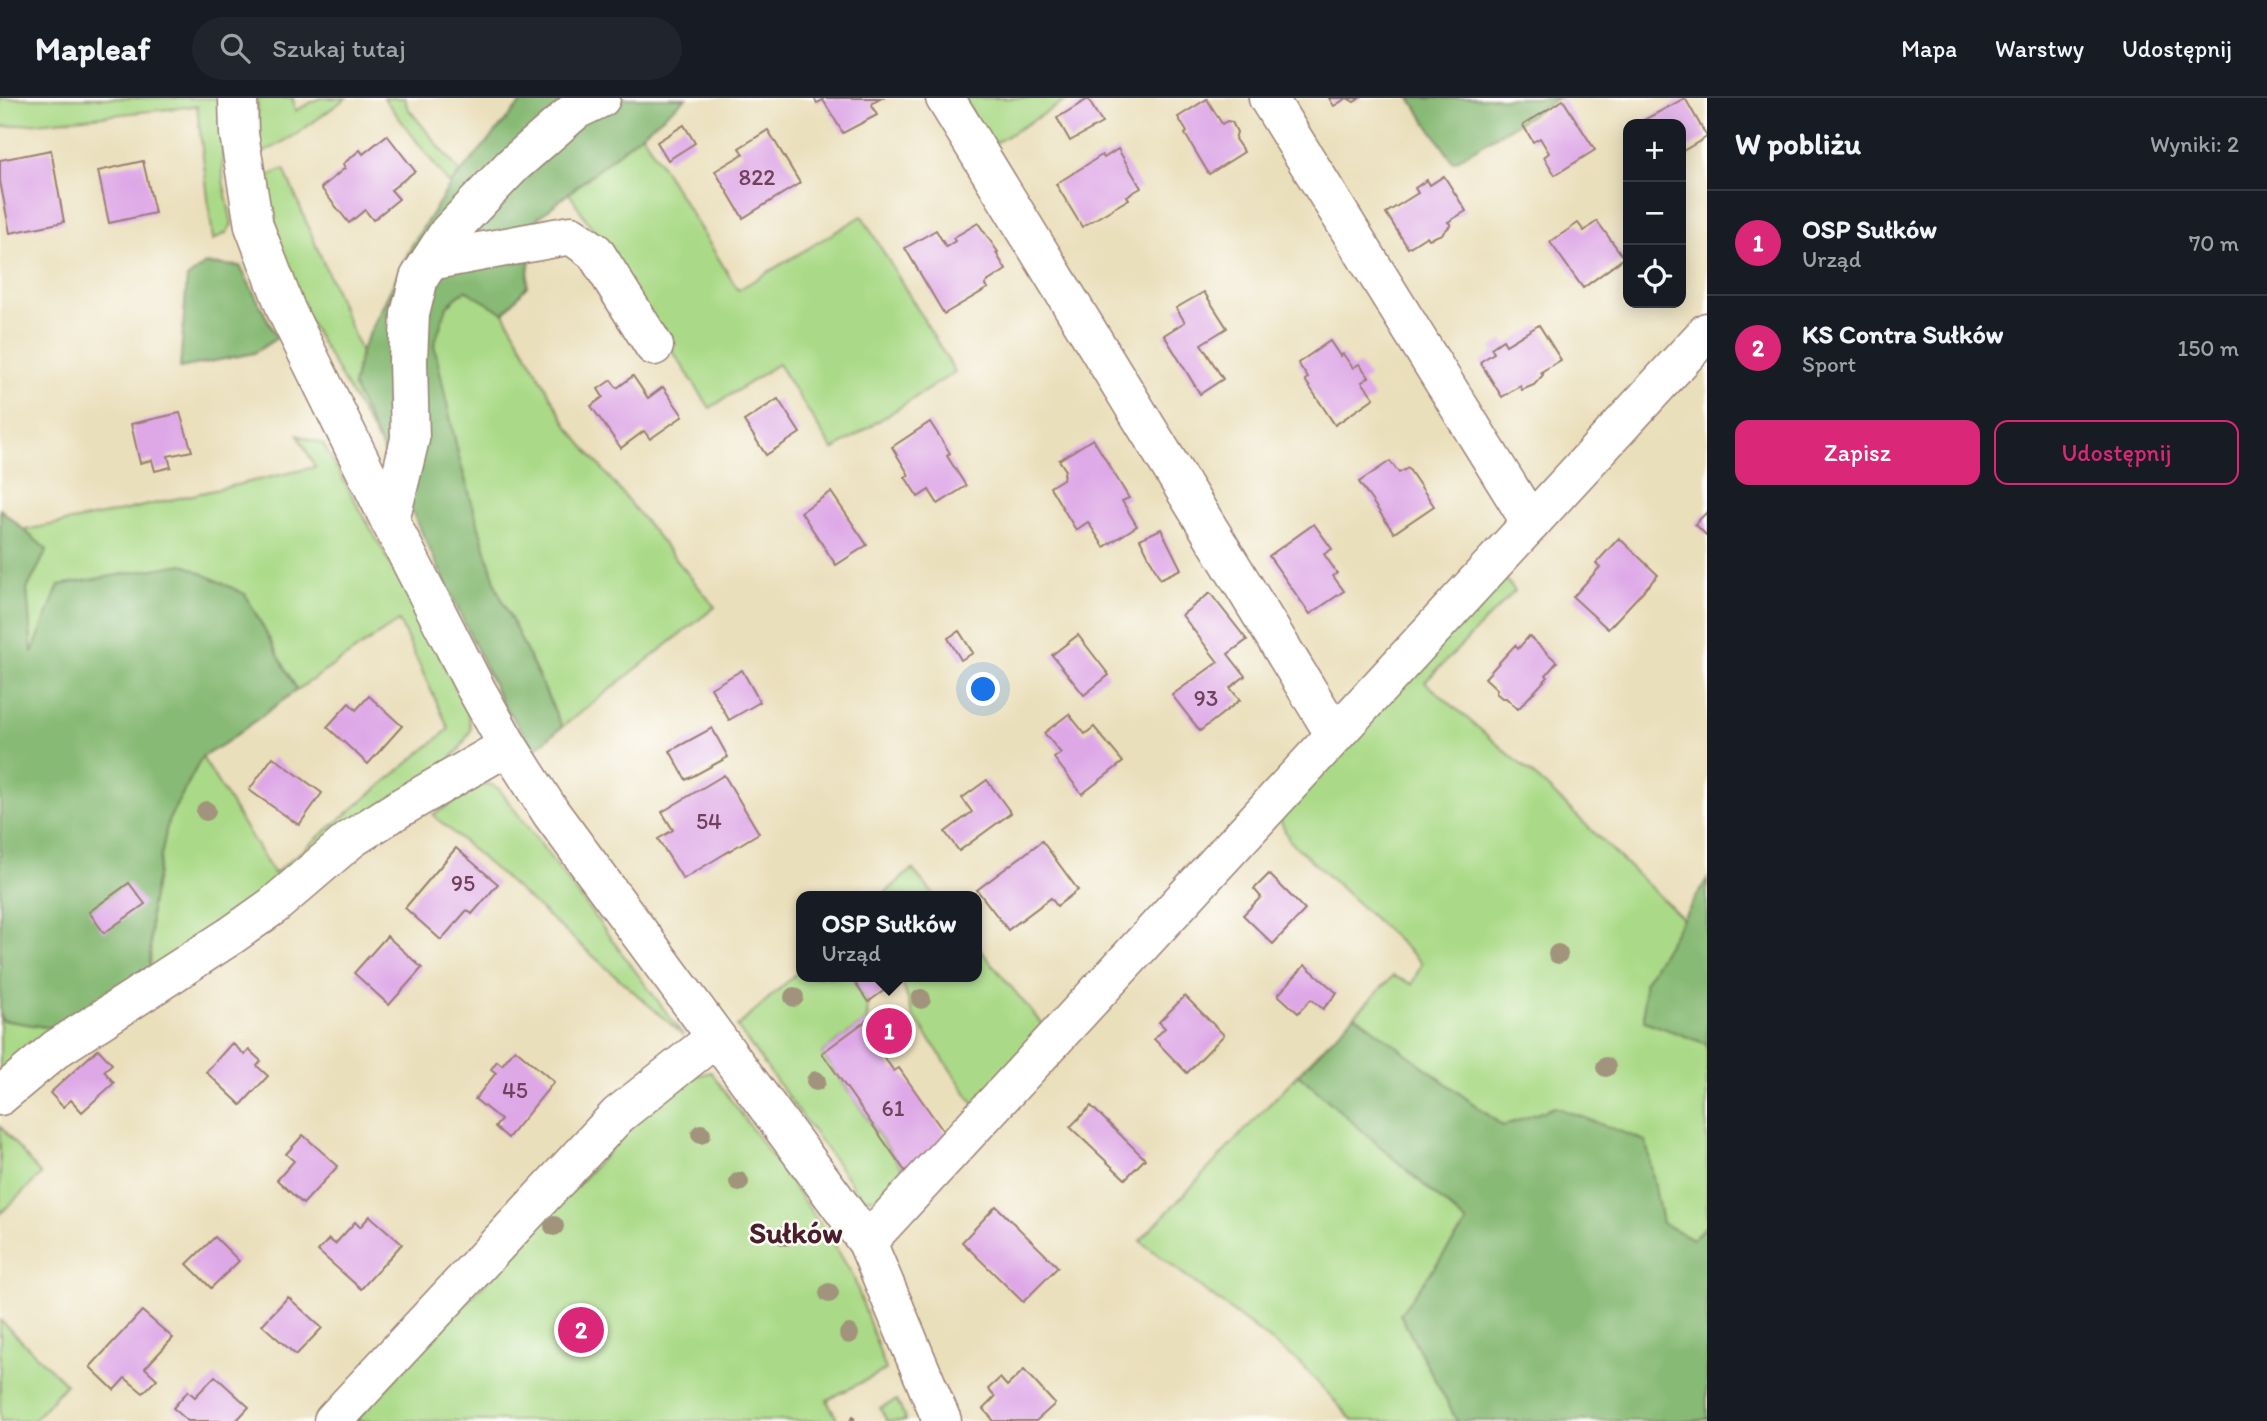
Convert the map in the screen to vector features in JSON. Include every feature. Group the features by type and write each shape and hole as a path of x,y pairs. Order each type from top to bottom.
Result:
{"street":[{"path":"238,98 239,134 254,226 287,312 390,521 508,746 559,825 867,1242 942,1421"},
{"path":"390,521 410,439 410,314 419,278 448,233 513,165 576,110 601,98"},
{"path":"944,98 1335,735"},
{"path":"1268,98 1531,523"},
{"path":"430,261 571,235 595,252 654,346"},
{"path":"867,1242 1707,332"},
{"path":"0,1096 56,1049 273,906 351,839 508,746"},
{"path":"333,1421 618,1115 715,1038"}],"green space":[{"path":"0,98 222,98 223,180 232,224 226,233 213,240 197,106 0,127"},
{"path":"257,98 293,98 295,111 320,98 346,98 297,134 265,152 260,150"},
{"path":"384,98 405,98 407,107 460,172 450,185"},
{"path":"525,98 686,98 533,222 527,286 504,313 465,290 447,306 434,345 459,458 497,589 562,727 535,749 502,703 353,386 361,351 412,245 450,185"},
{"path":"963,98 1070,98 992,145"},
{"path":"1410,98 1559,98 1453,162"},
{"path":"642,134 738,290 862,216 955,372 833,450 778,364 710,408 569,193"},
{"path":"284,169 361,352 353,386 378,441 301,307 261,187 268,176"},
{"path":"205,264 240,266 277,338 254,353 180,368 187,278"},
{"path":"465,290 504,313 568,427 715,607 562,727 497,589 459,458 434,345 447,306"},
{"path":"298,435 323,444 416,609 468,712 471,730 459,750 432,777 150,973 151,906 168,821 202,757 274,874 449,729 399,621 297,690 245,594 32,655 27,589 47,550 24,530 113,513 315,467"},
{"path":"0,509 47,550 27,589 32,653 59,585 183,564 245,594 297,690 202,757 168,821 151,906 150,973 58,1029 2,1020 0,1014"},
{"path":"1501,574 1515,591 1425,682 1546,786 1683,919 1644,983 1644,1020 1707,1044 1707,1225 1692,1239 1662,1224 1645,1141 1555,1107 1503,1126 1355,1015 1393,976 1412,984 1422,963 1289,840 1279,817"},
{"path":"490,784 499,789 684,1036 433,815 477,787"},
{"path":"912,869 931,891 888,891"},
{"path":"1707,879 1707,1044 1644,1021 1644,983"},
{"path":"982,952 1047,1030 976,1107 913,1015 902,982 982,982"},
{"path":"796,974 796,982 854,982 868,1002 867,1020 822,1053 904,1171 948,1138 893,1199 862,1198 737,1027"},
{"path":"881,982 896,982 886,989"},
{"path":"0,1014 2,1020 58,1029 0,1080"},
{"path":"1355,1015 1503,1126 1555,1107 1646,1141 1662,1223 1692,1239 1707,1225 1707,1419 1457,1421 1400,1314 1467,1223 1298,1074"},
{"path":"711,1072 831,1239 853,1276 886,1370 827,1400 838,1421 355,1421 673,1083"},
{"path":"1298,1074 1467,1223 1400,1314 1457,1421 1353,1421 1301,1364 1140,1241"},
{"path":"0,1126 41,1175 0,1214"},
{"path":"0,1320 66,1384 33,1421 0,1421"},
{"path":"897,1400 906,1421 887,1421 880,1408"}],"building":[{"path":"814,98 882,98 872,106 877,115 843,133 823,100 817,103"},
{"path":"1329,98 1347,98 1334,106"},
{"path":"1685,98 1707,137 1686,149 1686,119 1646,119"},
{"path":"1088,99 1102,123 1070,141 1057,118"},
{"path":"1207,99 1222,124 1232,122 1237,132 1235,139 1244,152 1209,174 1178,117"},
{"path":"1563,100 1595,150 1555,175 1544,157 1549,153 1540,138 1533,142 1523,125"},
{"path":"684,125 695,143 668,160 657,142"},
{"path":"768,130 800,183 743,218 715,171 743,154 739,148"},
{"path":"387,135 415,171 391,190 399,199 373,220 365,210 349,223 321,188 345,168 343,164 360,150 363,154"},
{"path":"1118,149 1141,188 1127,196 1129,199 1082,227 1056,184 1102,155 1104,158"},
{"path":"51,150 64,222 10,233 0,181 0,160"},
{"path":"143,161 155,213 109,223 98,171"},
{"path":"1444,176 1466,211 1448,222 1451,225 1442,234 1429,239 1427,236 1408,248 1386,213 1418,193 1415,188 1427,180 1430,185"},
{"path":"1597,221 1623,259 1583,288 1550,242 1578,223 1584,231"},
{"path":"978,223 998,252 996,253 1006,270 987,282 985,285 988,288 944,314 905,248 936,230 946,247 955,241 953,238"},
{"path":"1204,292 1227,328 1201,344 1223,379 1200,394 1164,335 1185,322 1176,308"},
{"path":"1539,325 1561,360 1541,372 1543,375 1534,385 1522,390 1520,386 1502,397 1480,362 1494,353 1491,348 1503,340 1506,345"},
{"path":"1330,341 1340,356 1343,354 1353,368 1359,364 1369,377 1362,382 1374,398 1335,425 1305,380 1308,378 1298,363"},
{"path":"633,376 648,398 663,387 683,416 650,439 644,431 621,448 591,406 603,397 598,389 611,380 617,388"},
{"path":"778,399 800,433 766,455 744,421"},
{"path":"180,413 192,451 168,456 171,467 155,471 152,460 140,463 131,424"},
{"path":"930,422 950,453 947,456 966,486 938,504 929,490 918,497 905,477 909,475 892,447"},
{"path":"1093,439 1129,498 1122,501 1137,526 1104,547 1088,522 1076,530 1050,487 1063,479 1065,469 1059,460"},
{"path":"1390,461 1399,473 1408,468 1434,506 1394,533 1359,482"},
{"path":"831,492 867,545 836,565 801,512"},
{"path":"1707,512 1707,536 1695,524"},
{"path":"1314,524 1332,549 1324,554 1337,573 1333,576 1344,591 1310,614 1269,556"},
{"path":"1161,529 1181,569 1160,579 1140,539"},
{"path":"1619,538 1658,575 1608,629 1573,597 1600,567 1596,563"},
{"path":"1210,593 1247,640 1228,654 1245,676 1230,688 1240,700 1200,731 1172,695 1218,662 1182,615"},
{"path":"959,631 973,653 961,660 948,638"},
{"path":"1078,635 1109,675 1084,695 1052,655"},
{"path":"1529,636 1557,662 1546,675 1548,677 1518,709 1496,693 1497,689 1485,678 1515,645 1518,649"},
{"path":"742,670 760,702 729,720 711,688"},
{"path":"369,696 402,726 368,764 327,727 349,703 356,710"},
{"path":"1069,714 1085,734 1094,727 1123,762 1082,794 1054,758 1061,753 1044,733"},
{"path":"712,728 728,757 686,780 670,751"},
{"path":"273,757 322,793 299,825 249,790"},
{"path":"724,775 759,833 683,879 658,839 673,830 662,812"},
{"path":"987,780 1011,813 959,851 945,832 972,812 962,798"},
{"path":"1042,841 1078,890 1057,906 1051,898 1008,930 982,896 982,891 977,890"},
{"path":"456,848 498,884 472,914 467,910 441,940 405,908"},
{"path":"1269,874 1305,910 1273,944 1243,915 1261,897 1254,889"},
{"path":"129,883 145,904 104,933 89,912"},
{"path":"387,936 422,968 389,1005 354,973"},
{"path":"1305,965 1337,993 1323,1009 1311,999 1298,1013 1278,995"},
{"path":"854,982 881,982 886,989 868,1002"},
{"path":"1185,996 1224,1035 1187,1073 1154,1039 1165,1028 1159,1022"},
{"path":"867,1020 884,1045 878,1049 894,1071 899,1068 948,1138 905,1171 822,1053"},
{"path":"232,1043 245,1055 249,1050 261,1061 257,1066 268,1076 241,1105 206,1072"},
{"path":"98,1049 112,1064 104,1071 114,1083 82,1112 71,1100 63,1107 50,1093"},
{"path":"515,1049 554,1082 508,1138 495,1127 501,1120 475,1099 496,1073 491,1069 497,1061 502,1065"},
{"path":"1091,1106 1145,1159 1125,1179 1070,1127"},
{"path":"303,1135 338,1166 303,1204 277,1180 294,1161 286,1154"},
{"path":"996,1206 1058,1267 1023,1302 962,1242"},
{"path":"370,1216 402,1244 361,1289 318,1251 329,1239 335,1244 355,1222 360,1227"},
{"path":"215,1237 239,1261 211,1288 187,1264"},
{"path":"288,1297 322,1328 296,1355 262,1325"},
{"path":"142,1311 173,1338 145,1368 157,1379 143,1393 125,1378 114,1390 90,1367"},
{"path":"1024,1370 1055,1404 1036,1421 994,1421 983,1409 995,1397 988,1389 1000,1378 1007,1386"},
{"path":"215,1376 249,1407 236,1421 188,1421 173,1408 188,1391 195,1397"}],"place":[{"name":"OSP Sułków","path":"889,1031"},
{"name":"KS Contra Sułków","path":"581,1330"}],"district":[{"name":"Sułków","path":"796,1232"}]}
